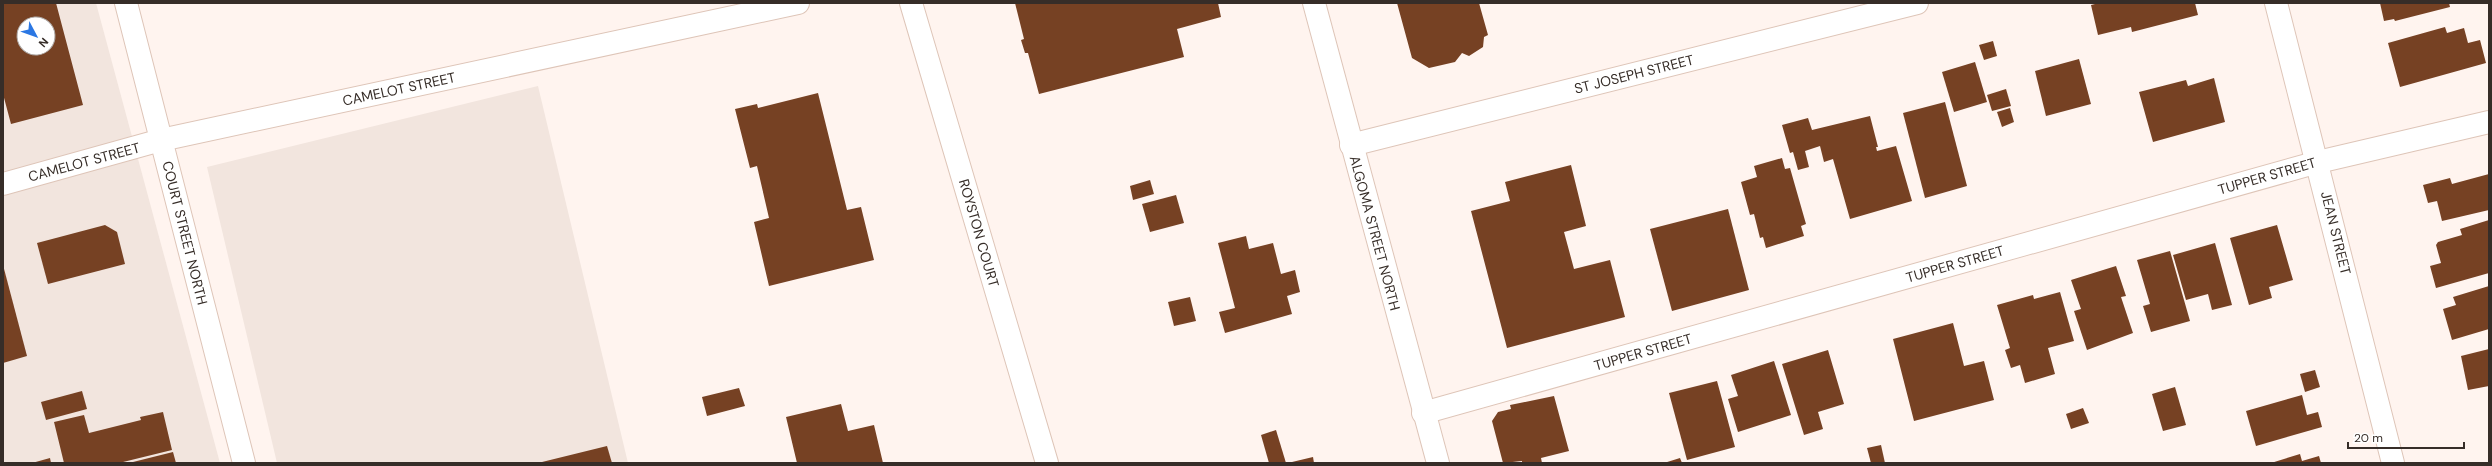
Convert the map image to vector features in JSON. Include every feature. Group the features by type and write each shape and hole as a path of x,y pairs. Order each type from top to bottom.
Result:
{"street":[{"name":"COURT STREET NORTH","path":"126,3 244,463"},
{"name":"CAMELOT STREET","path":"3,184 161,140 798,3"},
{"name":"ROYSTON COURT","path":"911,3 1047,463"},
{"name":"ALGOMA STREET NORTH","path":"1314,3 1423,413 1438,463"},
{"name":"ST JOSEPH STREET","path":"1351,145 1917,3"},
{"name":"JEAN STREET","path":"2276,3 2318,162 2393,463"},
{"name":"TUPPER STREET","path":"1423,413 2318,162 2489,122"}],"shaded area":[{"path":"3,3 96,3 220,463 3,463"},
{"path":"538,86 628,463 277,463 207,167"}],"building":[{"path":"3,3 56,3 83,105 11,124 3,94"},
{"path":"1015,3 1218,3 1221,17 1177,29 1184,57 1039,94 1028,53 1025,53 1021,40 1024,39"},
{"path":"1397,3 1479,3 1488,35 1484,37 1483,47 1469,56 1462,53 1455,62 1429,68 1412,58"},
{"path":"2099,3 2195,3 2198,15 2132,32 2131,27 2098,35 2091,5"},
{"path":"2380,3 2449,3 2450,7 2395,21 2394,19 2384,21"},
{"path":"2445,27 2447,33 2464,28 2468,43 2480,40 2486,63 2400,87 2388,43"},
{"path":"1993,41 1997,56 1984,60 1979,45"},
{"path":"2079,59 2091,104 2046,116 2035,71"},
{"path":"1975,62 1987,102 1954,112 1942,72"},
{"path":"2214,78 2225,122 2153,142 2139,92 2186,80 2188,86"},
{"path":"2006,89 2011,106 1992,111 1987,95"},
{"path":"818,93 847,210 861,207 874,260 769,286 754,222 769,218 757,166 750,168 735,109 757,104 758,108"},
{"path":"1945,102 1967,186 1925,198 1903,113"},
{"path":"2010,108 2014,122 2002,127 1997,112"},
{"path":"1870,116 1878,147 1876,147 1877,151 1896,146 1912,201 1850,219 1833,159 1824,162 1820,146 1805,151 1809,167 1798,170 1793,152 1790,153 1782,125 1808,118 1812,130"},
{"path":"1782,158 1785,169 1790,168 1806,224 1801,226 1804,236 1766,248 1763,237 1760,238 1754,214 1750,215 1741,182 1757,177 1754,166"},
{"path":"1571,165 1586,226 1564,232 1574,269 1610,260 1625,317 1507,348 1471,211 1510,201 1505,182"},
{"path":"2489,174 2489,210 2442,221 2437,201 2428,203 2423,185 2450,178 2452,184"},
{"path":"1150,180 1154,194 1133,200 1130,186"},
{"path":"1176,195 1184,223 1150,232 1142,204"},
{"path":"1728,209 1749,290 1672,311 1650,229"},
{"path":"2489,220 2489,273 2436,288 2430,266 2441,263 2436,245 2438,242 2462,235 2460,229"},
{"path":"105,225 117,232 125,264 48,284 37,243"},
{"path":"2277,225 2293,280 2269,287 2272,298 2249,305 2230,238"},
{"path":"1246,236 1249,249 1273,243 1281,274 1295,270 1300,292 1287,296 1292,314 1225,333 1219,312 1235,308 1218,243"},
{"path":"2215,243 2232,305 2212,310 2208,294 2186,300 2173,255"},
{"path":"2170,251 2190,321 2151,332 2143,306 2150,304 2137,260"},
{"path":"3,265 27,356 3,363"},
{"path":"2116,266 2126,296 2121,297 2133,333 2087,350 2074,311 2081,309 2071,280"},
{"path":"2489,286 2489,329 2452,340 2443,309 2456,305 2453,297"},
{"path":"2060,292 2074,341 2048,348 2055,374 2025,383 2020,365 2011,368 2005,350 2010,348 1997,305 2033,295 2034,299"},
{"path":"1190,297 1196,321 1174,326 1168,302"},
{"path":"1953,323 1964,366 1984,361 1994,400 1914,421 1893,339"},
{"path":"2489,349 2489,386 2468,390 2461,356"},
{"path":"1828,350 1844,404 1818,412 1823,429 1804,435 1782,364"},
{"path":"1774,361 1791,415 1738,432 1728,399 1738,396 1731,375"},
{"path":"2315,370 2320,387 2305,392 2300,374"},
{"path":"1717,381 1735,447 1687,460 1669,393"},
{"path":"2175,387 2186,425 2163,431 2152,394"},
{"path":"739,388 745,406 707,416 702,397"},
{"path":"82,391 87,409 46,420 41,402"},
{"path":"2302,395 2307,415 2318,412 2322,427 2256,446 2246,411"},
{"path":"1554,396 1569,451 1541,458 1542,463 1522,463 1522,461 1503,463 1492,421 1498,412 1511,409 1510,405"},
{"path":"841,404 848,431 874,425 883,463 797,463 786,417"},
{"path":"2083,408 2089,423 2071,429 2066,414"},
{"path":"163,412 172,450 119,463 64,463 54,422 84,415 89,433 141,420 140,417"},
{"path":"1276,430 1286,463 1269,463 1261,435"},
{"path":"1881,445 1885,463 1871,463 1867,448"},
{"path":"607,446 612,463 542,463 542,462"},
{"path":"173,452 176,463 133,463 133,462"},
{"path":"2300,454 2302,461 2319,456 2321,463 2271,463"},
{"path":"1313,457 1314,463 1292,463 1292,462"},
{"path":"50,458 51,463 32,463"},
{"path":"1680,458 1682,463 1664,463"}]}
